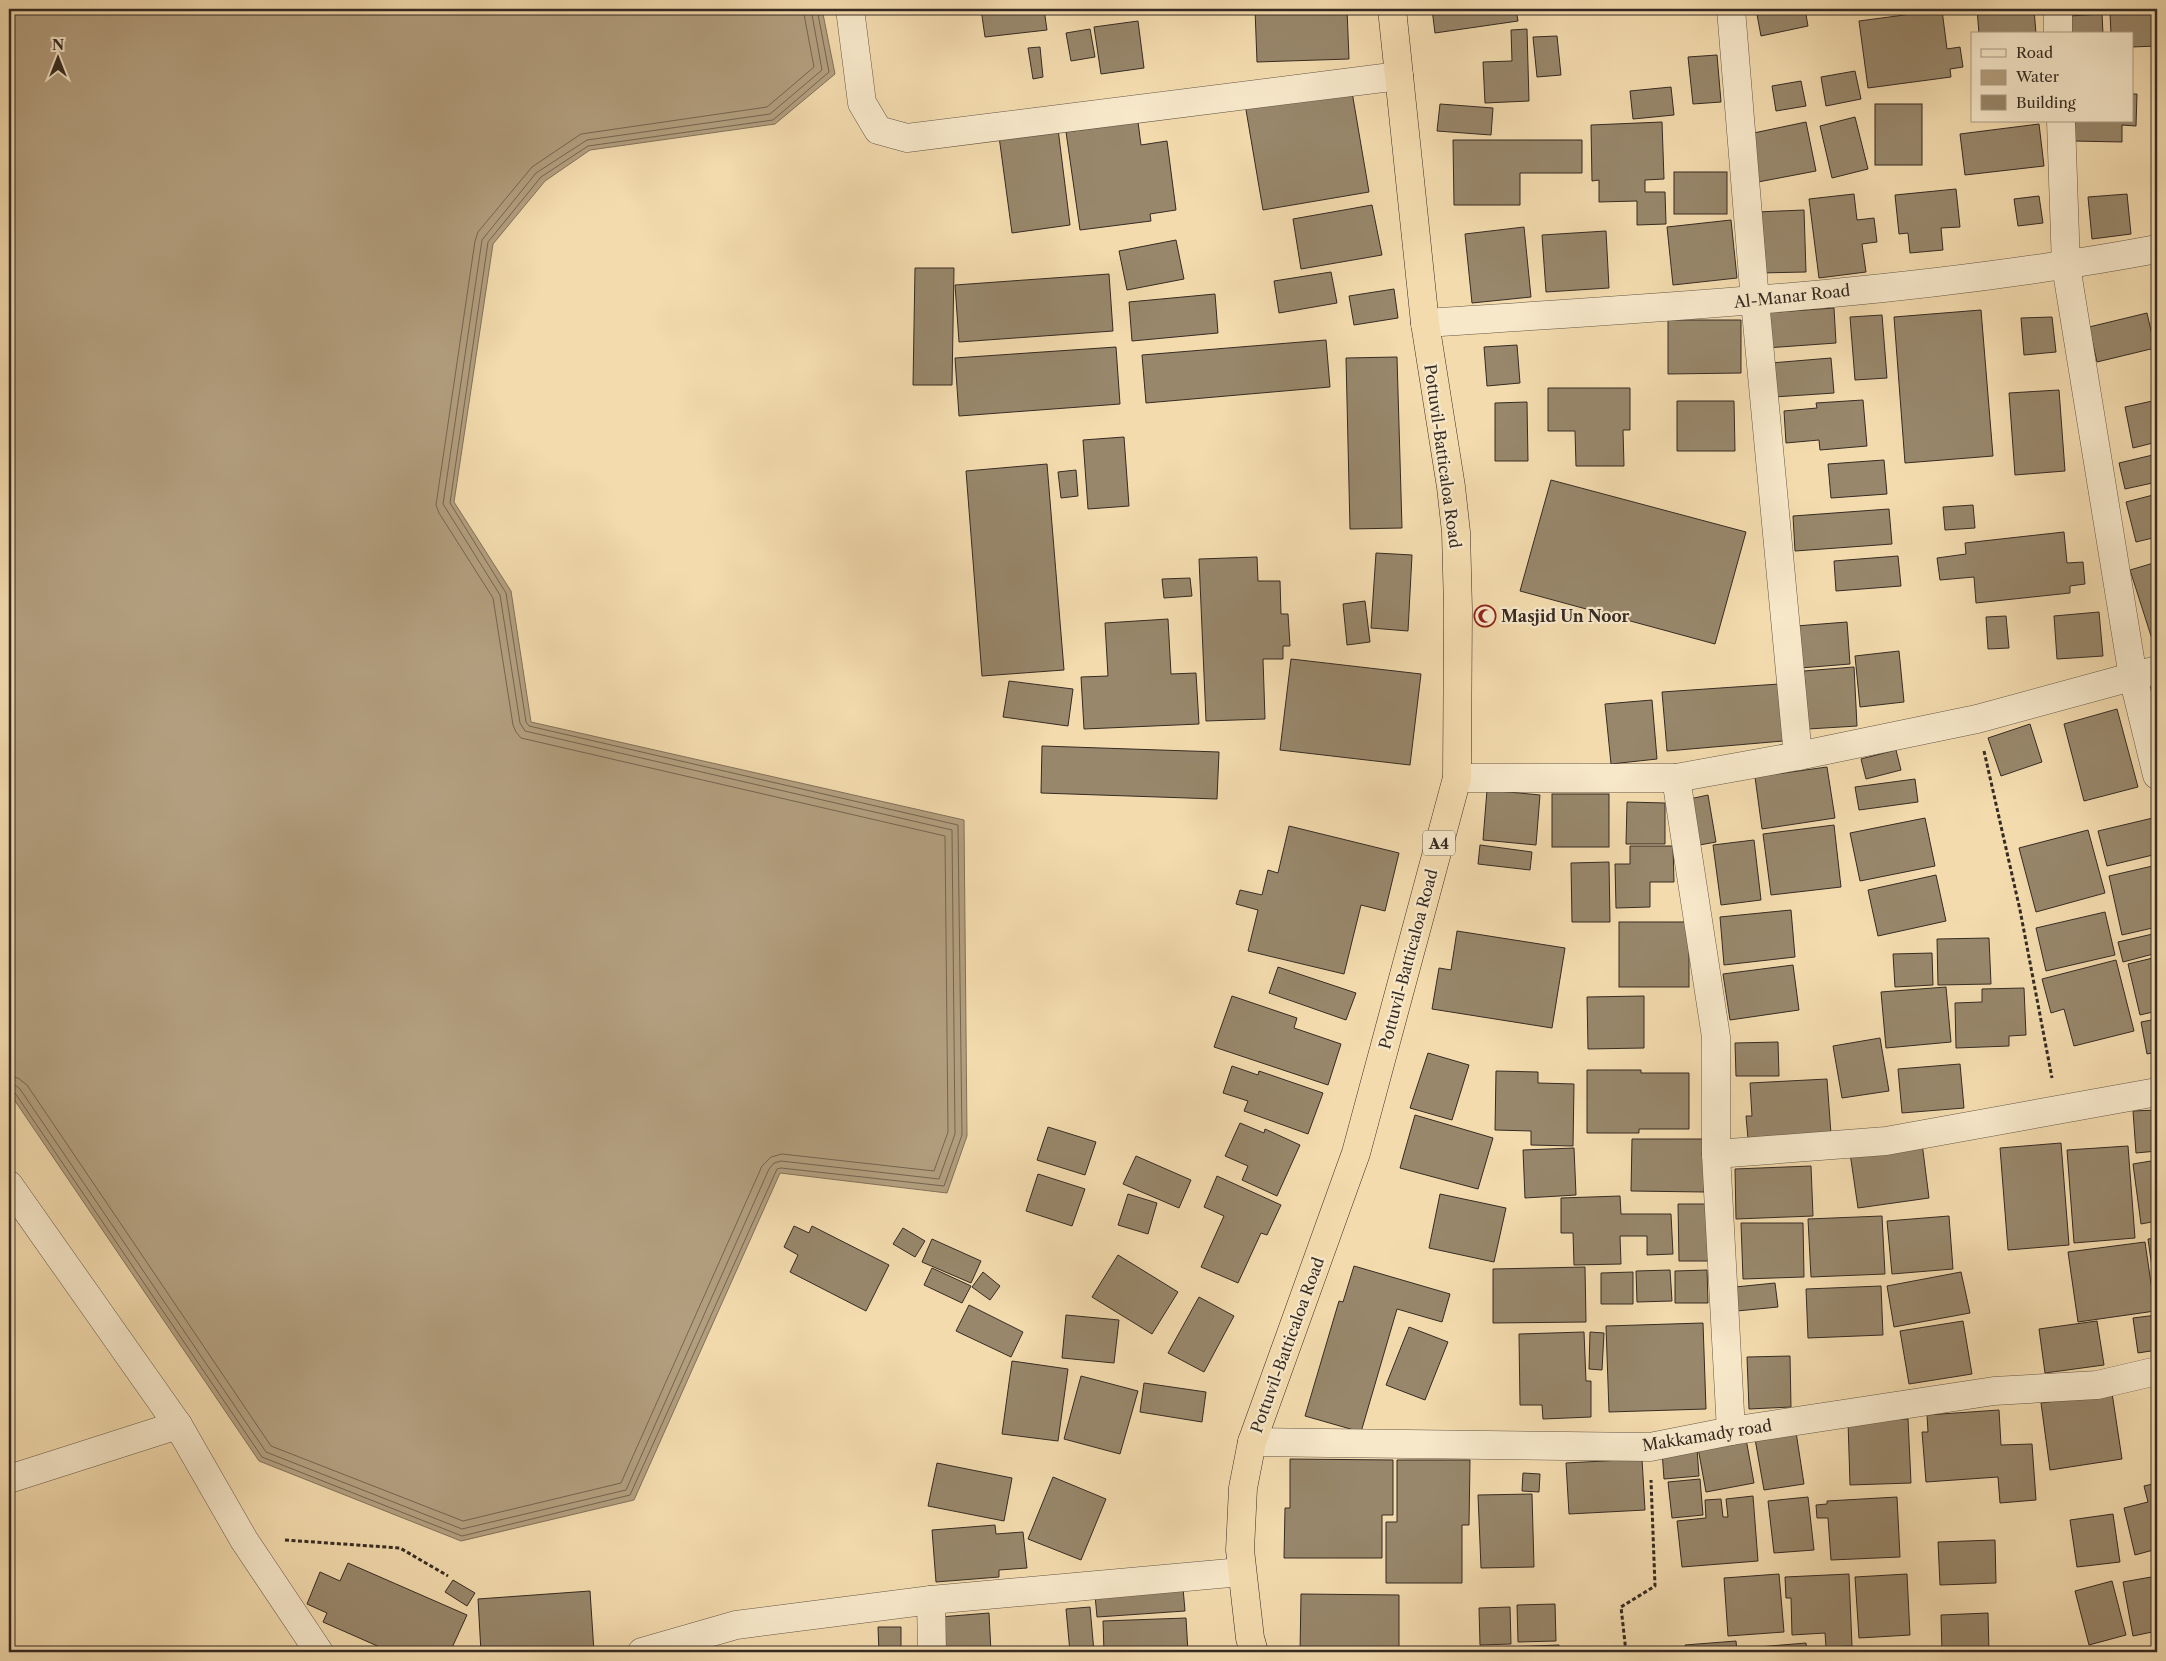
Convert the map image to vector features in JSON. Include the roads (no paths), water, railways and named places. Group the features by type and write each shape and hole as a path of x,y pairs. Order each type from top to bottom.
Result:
{"highway":[{"name":"Pottuvil-Batticaloa Road","path":"1254,1652 1250,1638 1240,1550 1244,1488 1252,1442 1356,1153 1457,778 1458,609 1456,532 1451,487 1425,323 1392,9"}],"street":[{"path":"850,9 862,103 878,130 907,138 1399,76"},
{"path":"1731,9 1754,301 1798,756"},
{"path":"2058,9 2058,32"},
{"path":"2061,122 2066,266 2145,674 2157,775"},
{"name":"Al-Manar Road","path":"1425,323 1754,301 2066,266 2157,249"},
{"path":"1457,778 1676,778 1798,756 1977,719 2145,674"},
{"path":"1676,778 1716,1037 1716,1154 1731,1431"},
{"path":"1716,1154 1886,1141 2157,1092"},
{"path":"9,1185 178,1425 244,1540 318,1652"},
{"name":"Makkamady road","path":"1252,1442 1650,1447 1731,1431 1994,1391 2097,1385 2157,1371"},
{"path":"9,1479 178,1425"},
{"path":"642,1652 736,1625 931,1600 1241,1572"},
{"path":"931,1600 932,1652"}],"water":[{"path":"9,9 822,9 835,74 775,124 590,150 545,181 493,244 454,502 511,591 531,722 964,820 967,1136 947,1193 780,1173 634,1500 461,1541 259,1461 9,1092"}],"place":[{"name":"Masjid Un Noor","path":"1485,616"}]}
